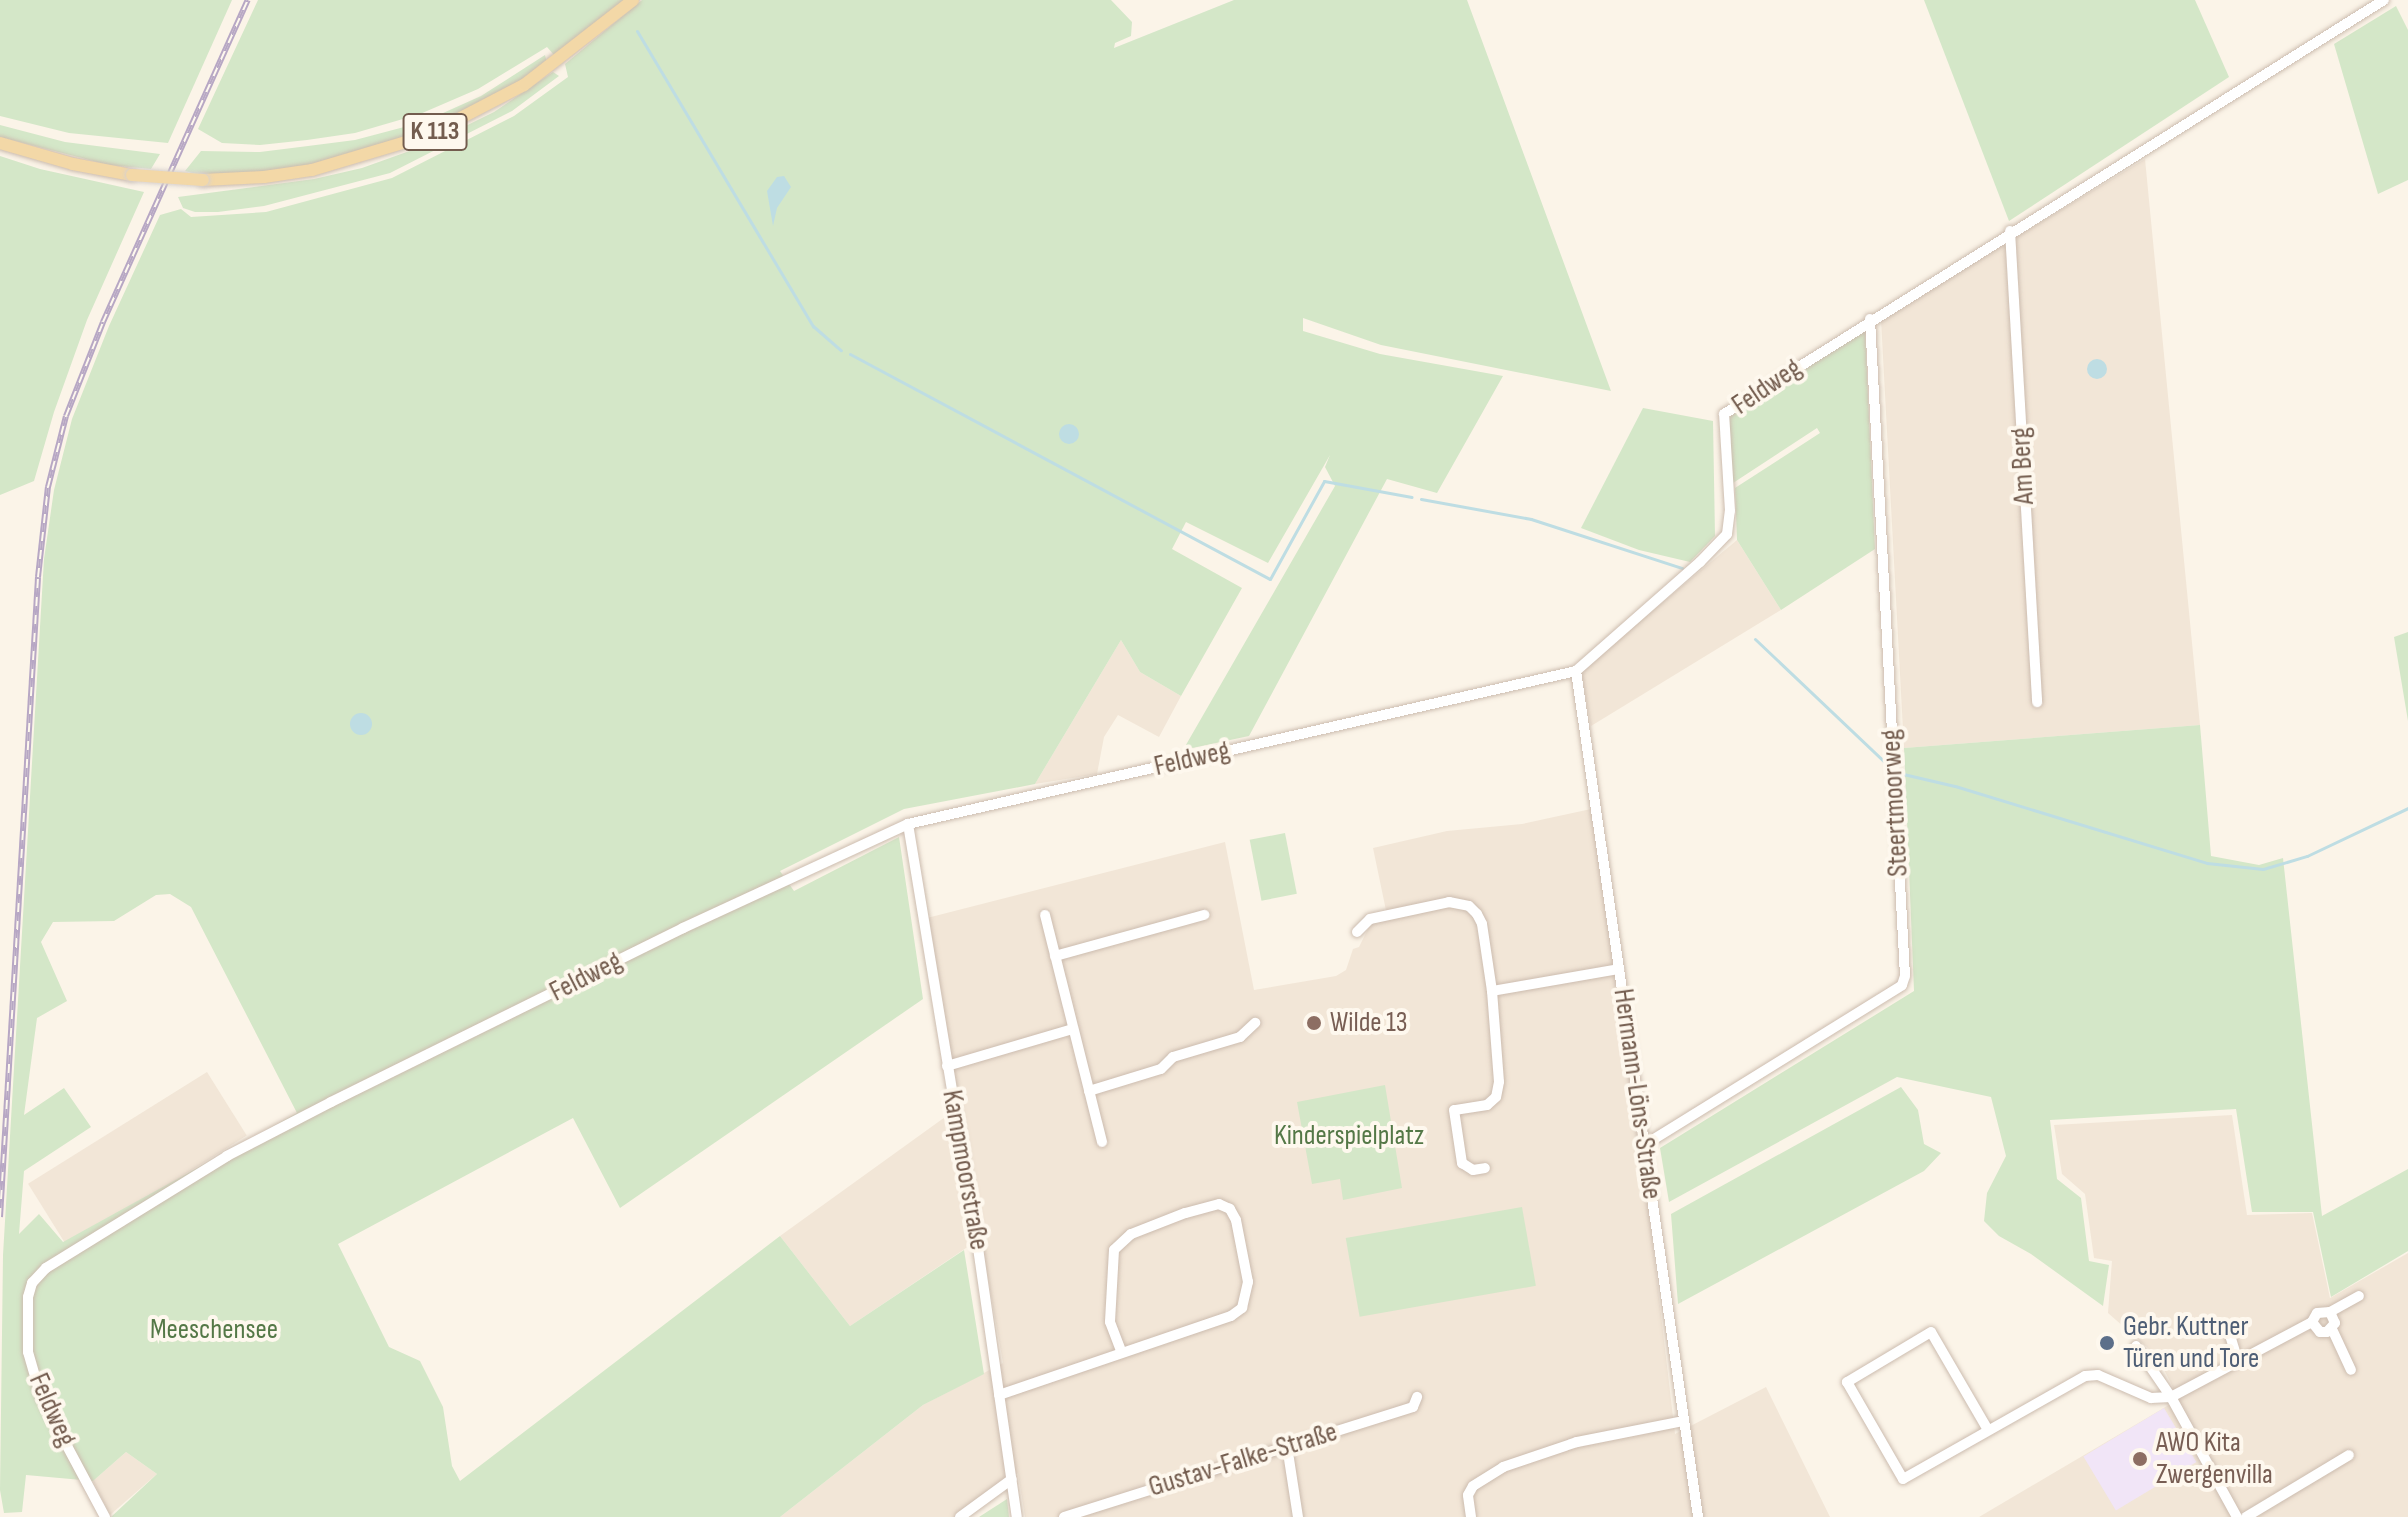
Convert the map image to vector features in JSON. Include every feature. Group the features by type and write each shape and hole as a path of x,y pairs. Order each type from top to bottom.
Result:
{"main road":[{"name":"K 113","path":"0,143 73,164 132,175 203,180 264,177 312,170 426,136 524,85 578,47 633,0"}],"street":[{"name":"Feldweg","path":"105,1517 41,1397 28,1352 28,1297 32,1283 46,1268 227,1156 318,1108 696,922 908,824 1576,671 1727,534 1730,511 1724,414 2010,231 2141,154 2384,0"},
{"name":"Am Berg","path":"2010,231 2037,702"},
{"name":"Steertmoorweg","path":"1646,1144 1902,985 1905,976 1870,319"},
{"name":"Hermann-Löns-Straße","path":"1576,671 1698,1517"},
{"name":"Kampmoorstraße","path":"908,824 1017,1517"},
{"path":"1357,932 1370,919 1449,902 1469,906 1482,924 1499,1066 1496,1097 1487,1105 1454,1110 1462,1163 1473,1170 1485,1168"},
{"path":"1045,915 1102,1142"},
{"path":"1055,956 1204,915"},
{"path":"1492,991 1619,969"},
{"path":"1089,1091 1161,1069 1173,1057 1240,1037 1255,1023"},
{"path":"947,1066 1073,1029"},
{"path":"999,1395 1231,1316 1242,1308 1248,1282 1236,1220 1230,1209 1219,1204 1185,1213 1131,1234 1114,1250 1110,1322 1121,1351"},
{"path":"1988,1430 1931,1332 1847,1382 1903,1479 2085,1376 2098,1375 2151,1398 2171,1397 2312,1322 2317,1313 2330,1312 2359,1296"},
{"path":"2312,1322 2320,1332 2332,1329 2335,1323 2330,1312"},
{"path":"2332,1329 2351,1370"},
{"path":"2229,1332 2238,1362"},
{"path":"2136,1346 2171,1397 2237,1517"},
{"name":"Gustav-Falke-Straße","path":"1064,1517 1413,1407 1417,1397"},
{"path":"1471,1517 1468,1495 1473,1486 1503,1467 1577,1442 1683,1421"},
{"path":"1287,1446 1298,1517"},
{"path":"2246,1517 2349,1455"},
{"path":"960,1517 1012,1479"}],"shaded area":[{"path":"2145,159 2200,725 1904,748 1881,319"},
{"path":"1737,540 1781,610 1591,726 1581,671"},
{"path":"1121,640 1140,672 1181,696 1159,737 1118,715 1104,737 1097,774 1035,784"},
{"path":"1591,809 1641,1144 1675,1434 1766,1387 1830,1517 1025,1517 1018,1473 960,1513 961,1517 780,1517 923,1405 1003,1363 981,1238 850,1326 780,1236 959,1107 927,918 1225,842 1254,990 1336,976 1346,970 1353,949 1359,947 1371,923 1388,920 1373,848 1447,831 1522,824"},
{"path":"207,1072 247,1136 68,1247 28,1184"},
{"path":"2232,1115 2247,1215 2312,1213 2330,1298 2408,1253 2408,1517 2247,1517 2243,1511 2233,1517 1979,1517 2179,1399 2157,1356 2108,1313 2112,1261 2094,1258 2085,1194 2062,1174 2054,1125"},
{"name":"AWO Kita Zwergenvilla","path":"2164,1408 2196,1462 2116,1510 2083,1456"},
{"path":"126,1452 157,1474 110,1515 93,1481"}],"green space":[{"path":"0,0 232,0 168,143 69,133 0,116"},
{"path":"258,0 625,0 554,55 547,47 478,89 420,114 355,133 260,145 222,143 198,129"},
{"name":"Meeschensee","path":"642,0 1111,0 1132,22 1131,36 1115,43 1114,48 1234,0 1467,0 1611,391 1381,345 1303,318 1303,331 1380,354 1503,376 1437,493 1387,479 1249,736 1183,750 1335,486 1325,467 1330,455 1268,563 1186,522 1172,549 1242,588 1181,696 1140,672 1121,640 1035,784 904,809 780,871 794,891 899,837 923,999 620,1208 573,1118 338,1244 389,1347 420,1361 443,1407 452,1466 460,1481 780,1236 850,1326 964,1250 984,1374 923,1405 780,1517 111,1517 157,1474 126,1452 93,1481 26,1475 22,1512 4,1513 0,1490 3,1255 44,559 54,490 72,419 109,326 160,215 181,209 191,217 266,212 392,178 514,116 568,77 565,64","holes":["170,894 191,907 297,1113 63,1242 39,1214 19,1234 24,1171 91,1127 64,1088 24,1115 37,1018 67,1001 41,942 53,922 114,921 156,895"]},
{"path":"1924,0 2195,0 2229,77 2009,221"},
{"path":"2396,6 2408,30 2408,180 2378,194 2334,44"},
{"path":"545,55 547,63 520,81 424,131 311,166 262,173 200,175 185,171 201,151 260,152 355,140 423,122 481,96"},
{"path":"553,72 559,76 512,111 390,173 264,206 218,212 195,212 183,208 178,197 314,179 362,168 429,144 494,112"},
{"path":"0,125 65,142 160,154 151,169 109,165 0,137"},
{"path":"0,156 40,169 144,192 87,320 54,412 34,481 0,495"},
{"path":"1865,329 1875,549 1781,610 1737,540 1735,488 1820,433 1817,428 1733,483 1728,418"},
{"path":"1643,408 1713,421 1715,536 1690,562 1639,550 1581,528"},
{"path":"2408,632 2408,721 2394,637"},
{"path":"2200,725 2211,856 2259,865 2283,858 2322,1216 2408,1169 2408,1251 2331,1297 2313,1212 2252,1212 2236,1109 2050,1120 2057,1179 2081,1198 2089,1261 2109,1265 2103,1306 2031,1254 1999,1236 1984,1221 1987,1193 2006,1156 1991,1097 1897,1077 1669,1202 1660,1148 1914,991 1904,748"},
{"path":"1285,833 1297,894 1261,901 1250,840"},
{"name":"Kinderspielplatz","path":"1385,1085 1402,1188 1343,1200 1340,1179 1312,1184 1297,1102"},
{"path":"1901,1087 1918,1110 1924,1144 1941,1153 1924,1171 1678,1304 1671,1214"},
{"path":"1522,1207 1536,1286 1360,1317 1346,1238"},
{"path":"1007,1499 1009,1517 979,1517"}],"water":[{"path":"784,176 791,187 777,208 773,226 767,191 777,177"},
{"path":"2097,359 2104,362 2107,369 2104,376 2097,379 2090,376 2087,369 2090,362"},
{"path":"1069,424 1076,427 1079,434 1076,441 1069,444 1062,441 1059,434 1062,427"},
{"path":"357,713 365,713 372,724 365,735 357,735 350,728 350,720"}],"waterway":[{"path":"637,31 813,326 841,350"},
{"path":"850,354 1270,579 1324,481 1412,497"},
{"path":"1421,499 1531,519 1682,568"},
{"path":"1755,639 1889,766"},
{"path":"1899,773 1955,786 2207,863 2263,869 2307,856 2408,808"}],"railway":[{"path":"0,1217 38,577 48,487 66,416 103,322 248,0"}],"place":[{"name":"Wilde 13","path":"1314,1023"},
{"name":"Gebr. Kuttner Türen und Tore","path":"2107,1343"},
{"name":"AWO Kita Zwergenvilla","path":"2140,1459"}]}
